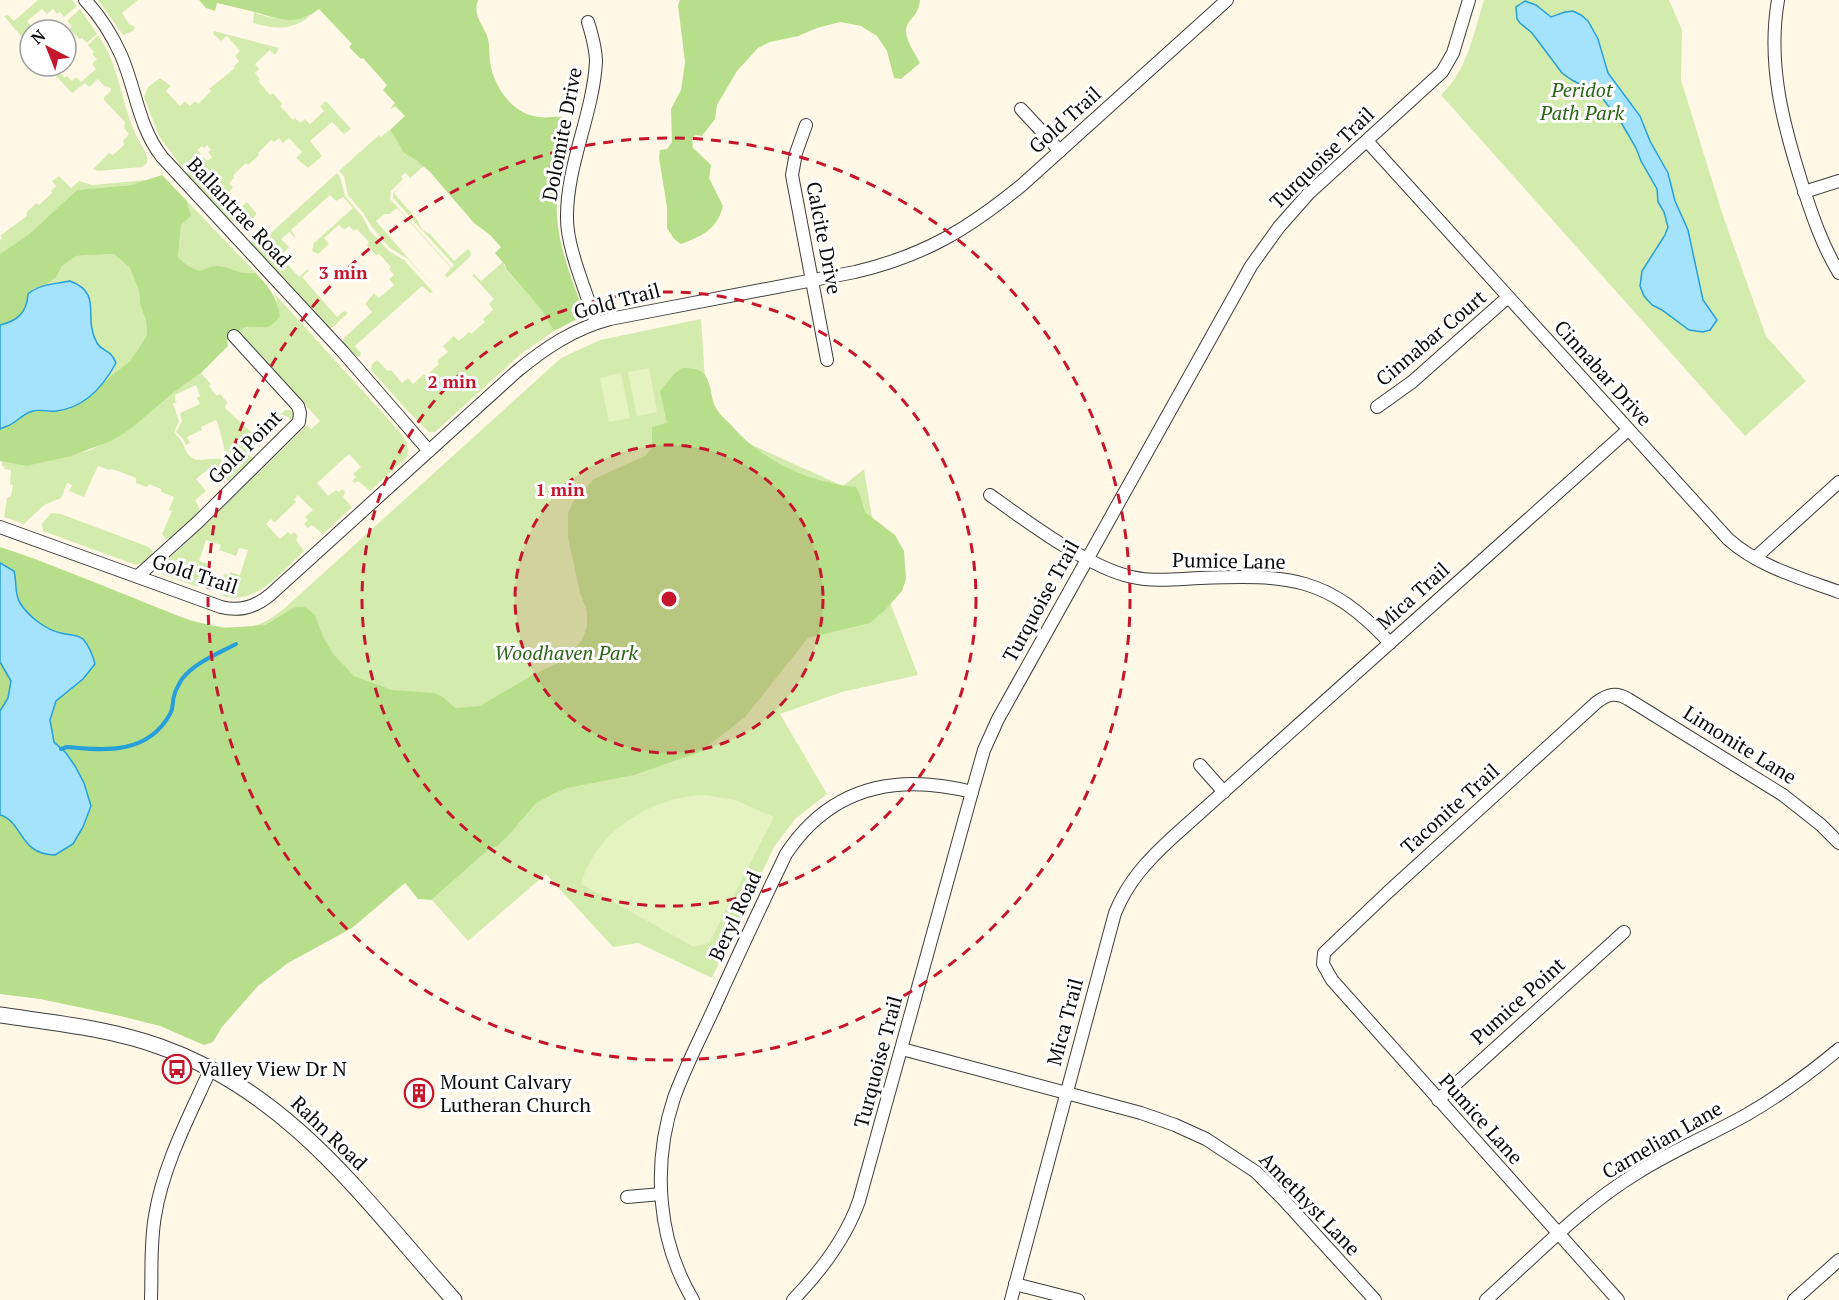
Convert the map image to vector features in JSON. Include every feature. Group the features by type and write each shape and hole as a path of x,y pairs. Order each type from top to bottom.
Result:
{"street":[{"name":"Ballantrae Road","path":"86,0 102,22 121,56 142,124 162,157 343,352 429,452"},
{"name":"Gold Trail","path":"0,527 228,609 243,609 257,604 271,594 538,354 569,335 596,323 891,262 939,243 987,213 1060,151 1227,0"},
{"name":"Turquoise Trail","path":"793,1300 831,1252 855,1214 870,1168 984,750 998,719 1251,267 1279,226 1295,208 1442,72 1453,52 1469,0"},
{"path":"1778,0 1774,43 1778,94 1789,144 1820,237 1839,273"},
{"name":"Dolomite Drive","path":"588,22 596,63 592,93 568,200 567,222 570,240 596,323"},
{"path":"1021,109 1060,151"},
{"name":"Calcite Drive","path":"806,125 796,153 792,175 828,360"},
{"name":"Cinnabar Drive","path":"1367,141 1719,531 1738,548 1755,558 1787,573 1839,592"},
{"path":"1804,192 1839,180"},
{"name":"Cinnabar Court","path":"1377,408 1413,382 1508,297"},
{"name":"Gold Point","path":"138,576 198,522 299,422 298,406 234,336"},
{"name":"Mica Trail","path":"1011,1300 1115,913 1136,874 1154,855 1628,430"},
{"path":"1755,558 1839,483"},
{"name":"Pumice Lane","path":"990,495 1088,559 1116,573 1137,578 1264,577 1295,581 1327,592 1344,601 1367,619 1390,643"},
{"name":"Limonite Lane","path":"1612,694 1628,699 1769,786 1803,810 1839,843"},
{"name":"Taconite Trail","path":"1323,959 1327,949 1404,877 1598,702 1612,694"},
{"path":"1200,765 1224,792"},
{"name":"Beryl Road","path":"693,1300 679,1273 664,1223 660,1169 663,1143 679,1086 786,854 797,838 818,817 858,794 876,788 894,784 919,783 972,792"},
{"name":"Pumice Point","path":"1438,1100 1624,932"},
{"name":"Pumice Lane","path":"1323,959 1325,969 1332,980 1618,1300"},
{"name":"Rahn Road","path":"0,1015 118,1034 159,1046 211,1068 246,1088 301,1131 336,1167 448,1298"},
{"name":"Amethyst Lane","path":"902,1049 1141,1113 1206,1139 1256,1172 1375,1300"},
{"name":"Carnelian Lane","path":"1486,1300 1593,1204 1629,1178 1770,1101 1808,1075 1839,1049"},
{"path":"151,1300 153,1232 157,1204 169,1166 211,1068"},
{"path":"627,1197 661,1194"},
{"path":"1794,1300 1839,1260"},
{"path":"1015,1284 1078,1300"}],"green space":[{"path":"38,0 72,0 77,6 64,17 53,9 47,14 42,9 31,18 18,18 18,33 4,16 8,15 14,21"},
{"path":"98,0 138,0 122,13 129,24 135,27 133,31 123,35"},
{"path":"199,0 478,0 477,12 488,39 492,71 506,98 529,115 562,117 574,122 558,191 557,221 567,266 583,310 581,317 554,331 541,309 495,253 501,247 474,223 430,172 404,153 390,130 405,116 395,106 390,109 395,103 383,90 387,85 363,58 361,59 349,47 352,44 319,9 301,18 285,20 217,3 215,11 206,8"},
{"path":"680,0 920,0 918,10 909,22 906,32 920,63 901,79 894,78 887,51 877,36 861,26 840,22 798,36 770,42 758,48 737,71 717,105 715,119 702,136 696,135 692,138 693,148 711,165 709,178 723,206 717,221 708,231 681,244 674,239 667,228 667,207 659,158 660,150 667,149 672,142 671,109 681,90 685,62 678,5"},
{"name":"Peridot Path Park","path":"1484,0 1669,0 1682,30 1681,80 1723,216 1766,336 1806,381 1745,436 1441,95 1464,63"},
{"path":"80,9 97,34 87,43 82,38 79,39 78,18 70,18"},
{"path":"254,12 267,17 310,16 290,26 268,27 253,23"},
{"path":"214,31 279,48 275,55 270,50 255,64 259,69 255,73 260,79 258,81 270,95 273,93 282,104 280,106 293,120 295,118 300,123 305,119 310,124 324,111 320,106 326,101 351,129 344,134 332,122 310,141 322,156 308,168 296,158 302,152 289,138 283,143 279,138 274,142 271,140 258,153 259,155 233,175 234,178 229,183 233,187 228,193 241,207 247,202 256,213 251,220 242,224 228,217 186,173 203,157 207,161 212,157 208,152 211,150 207,145 204,148 202,146 197,150 201,154 184,170 159,136 144,97 148,87 160,78 171,86 166,91 180,106 185,101 190,106 195,101 198,104 211,91 209,89 235,68 234,66 239,61 235,56 240,51 227,36 221,41 213,34"},
{"path":"98,35 111,58 130,121 147,156 147,163 142,167 98,171 93,169 109,153 113,155 124,145 123,141 129,134 124,128 125,122 104,100 111,88 104,86 98,79 89,87 85,83 72,93 58,78 69,78 72,81 77,78 81,82 96,69 92,64 97,59 88,45"},
{"path":"390,130 404,153 424,166 410,178 406,173 401,176 403,179 391,191 390,199 452,268 454,265 393,198 393,193 406,182 394,193 422,229 430,234 454,261 468,249 471,252 470,257 447,278 445,275 451,268 397,208 376,221 435,289 408,259 390,248 371,226 348,195 344,176 339,171 379,135 381,137"},
{"path":"337,173 345,196 362,216 370,231 389,251 404,260 433,292 430,293 422,286 355,346 361,353 360,357 353,355 343,343 343,339 372,312 365,304 374,293 379,298 394,285 389,279 394,275 389,269 391,267 367,245 369,242 357,229 354,231 349,226 344,230 339,225 324,238 329,244 318,254 312,251 314,243 353,208 343,197 336,201 330,195 291,230 297,239 289,232 281,239 289,247 280,256 299,277 308,269 309,271 302,277 337,317 344,311 348,313 333,327 329,328 326,325 251,242 259,233 264,239"},
{"path":"162,175 187,201 191,216 181,225 178,257 194,269 203,270 217,266 242,273 256,273 272,293 280,316 269,326 240,330 227,340 228,346 201,373 173,393 132,428 111,441 71,456 27,466 0,461 0,429 14,423 25,413 36,410 52,412 93,394 107,379 130,361 147,334 139,291 130,268 114,254 76,256 62,266 56,278 33,289 19,316 0,325 0,254 29,234 77,190 131,185"},
{"path":"59,176 71,188 79,181 92,185 147,180 131,185 77,190 29,234 0,254 1,235 27,216 26,213 36,203 39,205 52,193 51,191 56,186 52,181"},
{"path":"187,201 256,273 240,274 215,267 195,271 178,257 181,225 191,216"},
{"path":"114,254 130,268 139,290 147,334 141,345 130,361 107,379 93,394 52,412 36,410 25,413 14,423 0,325 17,320 28,300 56,278 62,266 76,256"},
{"path":"503,262 506,270 541,308 554,331 522,353 435,432 429,432 371,370 372,364 377,360 388,371 391,370 402,383 408,378 413,384 424,374 426,376 439,364 437,361 448,352 443,346 454,336 459,341 485,322 483,319 493,310 489,304 494,299 472,275 474,274 481,281"},
{"path":"273,292 399,431 407,443 408,453 407,457 370,491 358,481 355,483 352,481 356,477 353,474 361,467 349,454 317,483 328,496 342,489 345,492 343,497 352,507 323,534 312,525 308,528 304,524 308,520 305,517 313,510 298,495 294,499 296,502 274,523 271,519 266,524 280,539 288,532 291,535 294,532 298,537 296,540 304,551 268,585 247,596 235,598 223,596 227,581 222,579 224,574 229,575 230,572 240,575 248,550 239,548 236,556 219,550 221,545 206,540 199,561 208,564 207,568 212,570 209,575 202,574 198,587 159,573 157,570 307,425 311,429 320,421 237,330 249,327 277,300"},
{"name":"Woodhaven Park","path":"701,319 708,425 843,486 864,469 883,584 918,675 842,692 780,714 827,794 795,819 774,847 712,978 638,943 613,947 546,874 468,941 410,875 0,547 199,623 231,628 258,625 287,606 561,358 600,340"},
{"path":"649,368 657,412 637,416 628,372"},
{"name":"Woodhaven Park","path":"682,368 696,369 706,376 717,410 743,438 757,449 787,468 804,475 856,487 865,512 895,535 904,551 906,579 902,591 885,610 870,623 808,638 745,717 700,752 634,775 567,788 536,803 506,838 497,846 489,849 431,900 418,899 405,883 352,928 288,963 258,986 222,1027 213,1042 204,1045 160,1026 116,1015 40,999 0,994 0,547 191,621 224,628 265,625 295,607 305,607 315,615 323,637 334,655 354,676 392,690 434,693 443,697 455,708 480,706 560,662 582,640 587,627 587,611 580,593 568,537 568,513 573,502 594,479 645,456 652,448 652,427 667,423 660,391"},
{"path":"201,373 211,384 209,386 217,396 220,394 227,402 225,408 251,432 251,437 258,437 285,410 290,410 295,415 290,419 286,416 248,451 252,459 228,481 224,449 216,420 187,437 190,443 186,445 176,432 182,421 180,413 200,404 196,385 175,395 175,401 178,401 173,404 179,421 174,432 186,451 193,459 221,459 226,474 224,478 213,465 196,479 206,491 195,500 199,512 184,529 166,539 162,534 172,511 169,510 174,497 149,484 147,487 136,483 136,478 98,466 84,497 69,491 72,485 67,483 61,498 44,505 24,524 4,517 7,498 11,496 13,485 10,484 11,470 4,469 2,461 27,466 91,450 132,428 173,393"},
{"path":"621,373 630,418 609,422 600,378"},
{"path":"51,513 61,514 149,547 152,554 144,562 136,565 43,531 42,524"},
{"path":"705,795 735,800 774,817 709,943 694,947 581,884 588,865 599,848 629,820 666,802"}],"water":[{"path":"1525,1 1536,5 1551,17 1573,11 1588,21 1598,39 1608,73 1640,116 1650,141 1668,173 1675,201 1688,230 1703,300 1717,320 1710,330 1703,332 1689,330 1652,305 1644,296 1640,286 1642,271 1668,227 1664,212 1658,202 1657,189 1622,124 1600,95 1562,73 1532,33 1517,19 1516,7"},
{"path":"70,281 80,286 90,299 91,324 97,343 111,355 116,363 99,388 84,401 66,409 30,412 0,429 0,325 20,315 26,306 28,294 32,291"},
{"path":"0,563 14,571 18,599 28,613 49,629 83,639 95,664 83,679 56,701 50,720 54,742 75,766 84,783 91,806 73,844 55,855 43,854 34,850 13,824 0,815 0,711 8,698 11,681 0,662"}],"waterway":[{"path":"61,749 67,747 111,749 125,747 150,737 170,714 175,692 187,673 207,659 236,644"}],"place":[{"name":"Valley View Dr N","path":"177,1069"},
{"name":"Mount Calvary Lutheran Church","path":"419,1093"}]}
